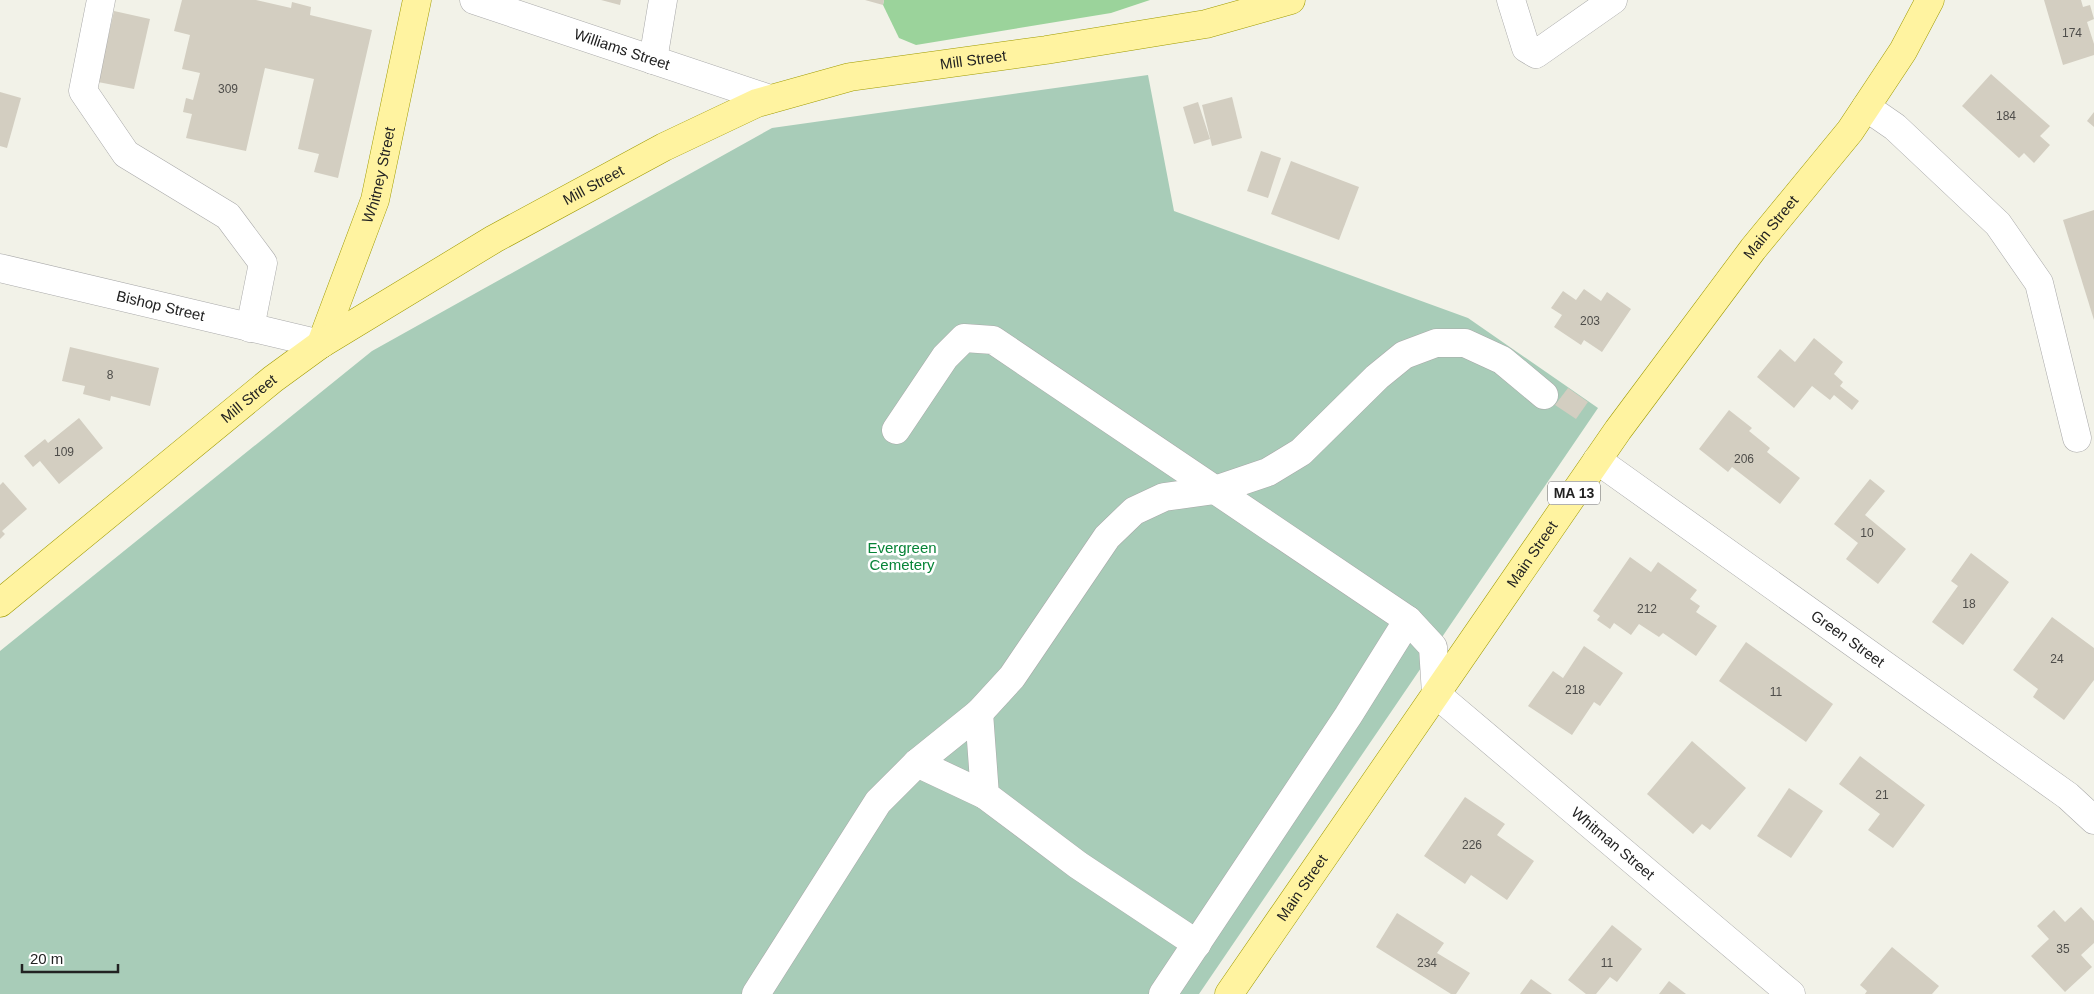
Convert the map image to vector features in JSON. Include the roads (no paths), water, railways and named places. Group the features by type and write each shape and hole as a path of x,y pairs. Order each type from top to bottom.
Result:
{"main road":[{"name":"Whitney Street","path":"321,344 375,200 417,0"},
{"name":"Mill Street","path":"0,602 266,385 321,344 518,226 664,147 757,103 850,76 1046,50 1206,24 1291,0"},
{"name":"Main Street","path":"1229,994 1597,460 1753,249 1850,131 1903,51 1930,0"}],"street":[{"path":"101,0 83,92 126,154 228,216 264,263 250,328"},
{"name":"Williams Street","path":"474,0 770,99"},
{"path":"653,60 663,0"},
{"path":"1512,0 1526,48 1536,54 1613,0"},
{"path":"1866,107 1895,127 1998,224 2039,283 2077,438"},
{"name":"Bishop Street","path":"0,268 321,344"},
{"path":"896,430 945,357 964,338 993,340 1408,620 1433,647 1436,694"},
{"path":"756,994 878,802 917,763 979,713 1012,677 1106,537 1134,511 1164,497 1215,490 1268,472 1301,452 1377,377 1404,355 1436,343 1465,343 1502,360 1544,395"},
{"name":"Green Street","path":"1597,460 2068,796 2094,820"},
{"path":"1163,994 1348,716 1408,620"},
{"name":"Whitman Street","path":"1436,694 1791,994"},
{"path":"979,713 985,795"},
{"path":"917,763 985,795 1078,865 1197,944"}],"park label":[{"name":"Evergreen Cemetery","path":"902,556"}]}
